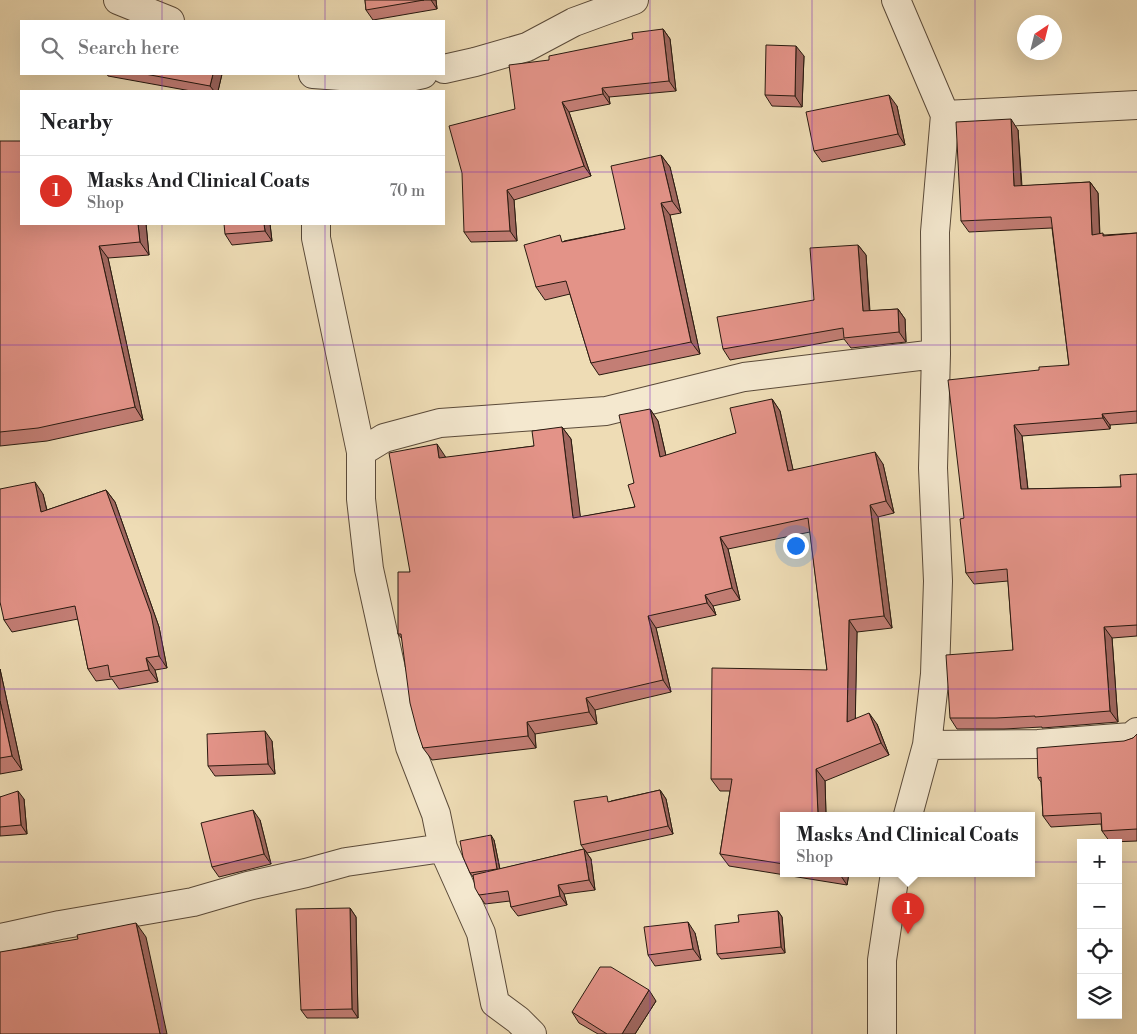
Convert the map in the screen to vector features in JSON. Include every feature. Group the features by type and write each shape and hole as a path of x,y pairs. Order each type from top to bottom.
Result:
{"street":[{"path":"118,0 168,20"},
{"path":"445,69 527,47 574,22 634,0"},
{"path":"896,0 944,115 936,232 936,354 933,468 938,581 936,674 927,745 909,812"},
{"path":"313,75 314,90"},
{"path":"327,75 396,80 418,75"},
{"path":"944,115 1137,105"},
{"path":"316,225 316,238 361,452 361,499 371,578 410,746 436,814 443,848 481,933 495,1003 522,1029"},
{"path":"361,452 384,438 440,423 606,411 744,377 936,354"},
{"path":"927,745 1038,744 1130,737 1137,732"},
{"path":"0,938 60,925 193,902 248,886 346,862 443,848"},
{"path":"882,1034 882,960 894,877"}],"building":[{"path":"365,0 424,0 366,10"},
{"path":"663,29 669,81 602,88 603,94 562,102 584,166 507,190 510,231 464,232 462,173 449,126 515,109 509,65 549,60 549,56 633,39 632,33"},
{"path":"766,45 796,46 795,96 765,95"},
{"path":"150,75 213,75 210,86"},
{"path":"889,95 898,134 814,151 806,112"},
{"path":"1011,119 1014,186 1090,182 1092,235 1103,233 1103,236 1137,233 1137,411 1102,414 1103,418 1014,425 1021,489 1121,487 1120,475 1137,474 1137,625 1104,627 1110,711 1035,717 950,718 946,655 1013,650 1007,569 966,573 960,519 964,518 948,380 1039,370 1039,367 1069,365 1051,217 961,221 956,122"},
{"path":"0,141 20,141 20,225 138,225 140,242 99,246 135,407 38,428 0,432"},
{"path":"661,155 672,201 661,203 691,342 591,363 566,281 536,287 524,245 560,235 562,242 625,229 611,166"},
{"path":"224,225 264,225 265,231 225,234"},
{"path":"858,245 863,311 898,309 899,332 844,338 843,328 723,349 717,317 814,300 810,248"},
{"path":"772,399 788,471 875,452 886,501 870,505 884,616 849,620 847,722 869,713 881,743 816,769 818,812 780,812 780,863 720,854 732,779 711,779 712,668 827,670 808,518 720,537 732,588 705,595 707,603 648,616 663,680 586,698 589,712 527,722 528,736 423,748 410,703 401,634 398,634 398,572 410,572 389,453 437,444 439,458 534,446 532,431 562,427 573,518 635,507 628,485 634,483 619,415 650,409 660,457 736,433 730,408"},
{"path":"35,482 41,512 106,490 151,614 159,656 146,658 149,670 110,677 108,665 88,669 75,606 4,620 0,602 0,489"},
{"path":"0,701 12,756 0,758"},
{"path":"265,731 268,764 208,766 207,734"},
{"path":"1137,734 1137,829 1102,831 1101,813 1043,816 1041,777 1038,778 1037,748 1124,741 1133,738"},
{"path":"660,790 668,826 581,845 574,801 607,796 608,802"},
{"path":"18,791 21,825 0,827 0,797"},
{"path":"253,810 264,854 212,867 201,823"},
{"path":"491,835 497,869 470,873 463,857 460,841"},
{"path":"584,849 589,880 558,885 560,896 511,907 508,891 479,895 475,888 473,875"},
{"path":"350,908 352,1009 301,1010 296,909"},
{"path":"778,911 781,947 717,954 715,925 739,922 738,915"},
{"path":"688,922 693,949 648,955 644,927"},
{"path":"136,923 160,1034 0,1034 0,952 78,939 77,935"},
{"path":"600,967 611,967 649,990 622,1034 607,1034 572,1012"}],"place":[{"name":"Masks And Clinical Coats","path":"908,934"}]}
